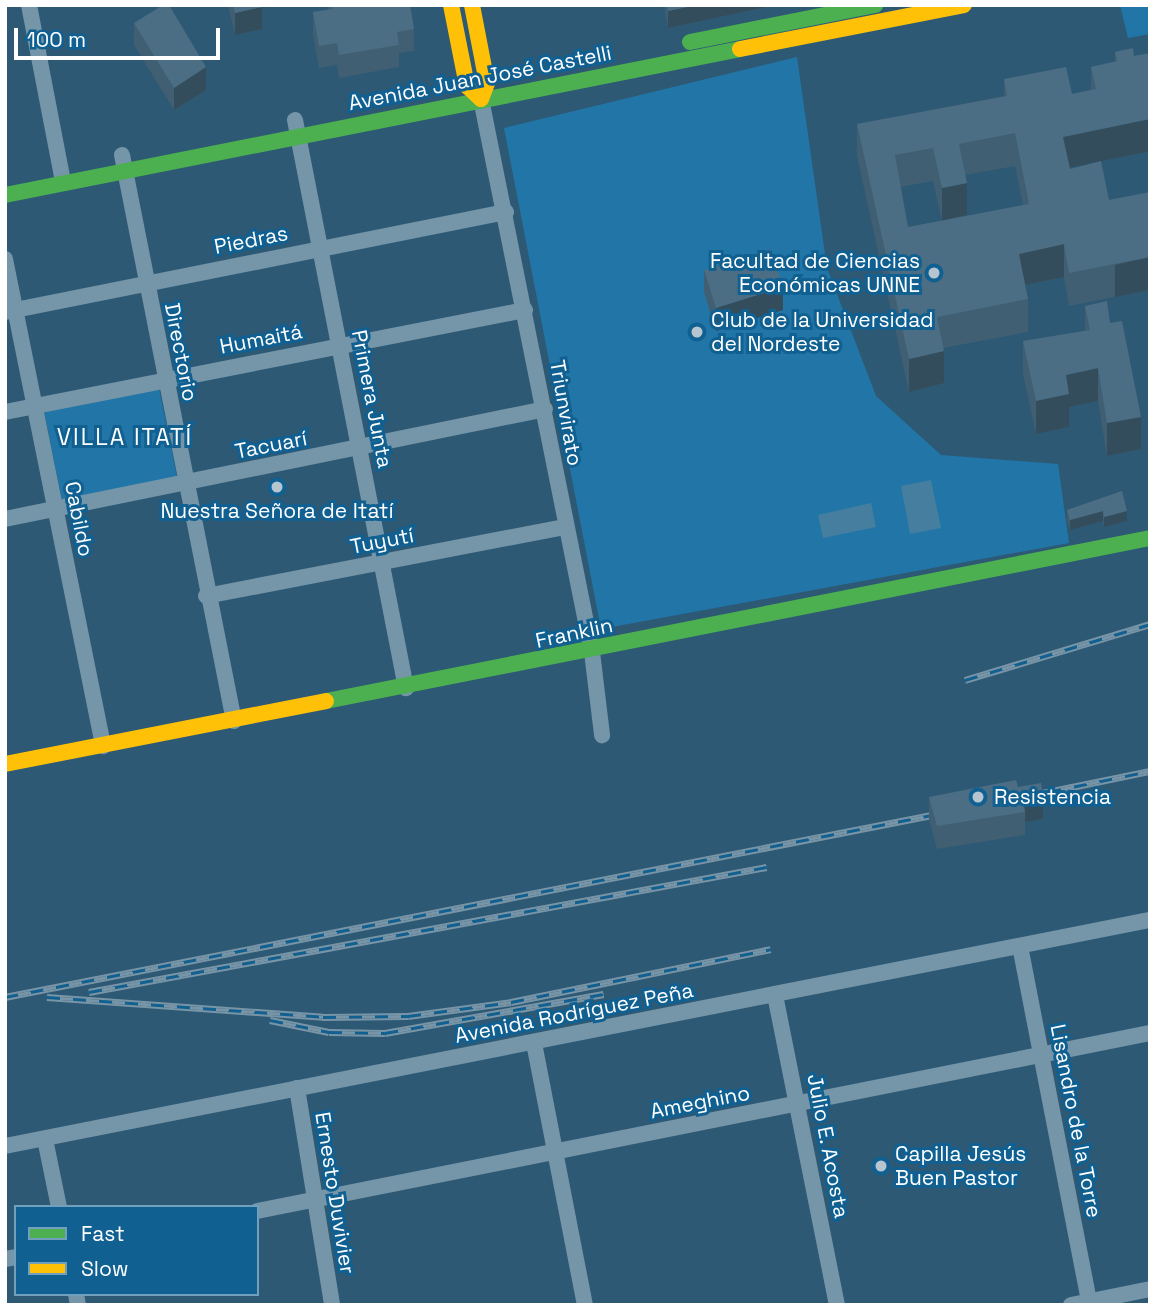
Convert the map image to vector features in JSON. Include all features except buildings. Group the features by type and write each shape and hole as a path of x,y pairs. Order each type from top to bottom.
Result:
{"main road":[{"path":"451,5 467,86"},
{"path":"472,5 484,91"},
{"name":"Avenida Juan José Castelli","path":"297,127 467,86 484,91 875,5"},
{"name":"Avenida Juan José Castelli","path":"5,178 61,174 123,163 484,91 964,5"},
{"name":"Avenida Juan José Castelli","path":"5,195 61,174"},
{"name":"Franklin","path":"5,764 592,652 1150,538"}],"street":[{"path":"29,5 61,174"},
{"name":"Triunvirato","path":"484,91 565,527 592,652 602,735"},
{"name":"Primera Junta","path":"297,127 405,688"},
{"name":"Directorio","path":"123,163 206,596 234,721"},
{"name":"Piedras","path":"11,311 506,212"},
{"name":"Cabildo","path":"5,259 11,311 35,407 103,746"},
{"name":"Humaitá","path":"5,412 525,310"},
{"name":"Tacuarí","path":"5,519 545,410"},
{"name":"Tuyutí","path":"206,596 565,527"},
{"name":"Avenida Rodríguez Peña","path":"5,1146 1150,920"},
{"name":"Lisandro de la Torre","path":"1020,946 1090,1303"},
{"name":"Julio E. Acosta","path":"775,995 799,1104 837,1305"},
{"name":"Ameghino","path":"259,1211 1150,1033"},
{"path":"534,1043 584,1305"},
{"name":"Ernesto Duvivier","path":"297,1088 312,1200 332,1305"},
{"path":"45,1139 59,1205"},
{"path":"1071,1305 1150,1289"}],"shaded area":[{"path":"1120,5 1150,5 1150,34 1128,38"},
{"name":"Club de la Universidad del Nordeste","path":"797,57 827,268 876,396 941,455 1058,464 1069,543 601,629 504,128"},
{"path":"159,388 177,477 62,500 44,411"},
{"path":"931,480 941,528 910,534 901,486"},
{"path":"871,503 876,527 823,538 818,515"}],"railway":[{"path":"965,680 1150,624"},
{"path":"1023,797 1150,771"},
{"path":"5,997 947,812"},
{"path":"89,992 767,867"},
{"path":"47,997 323,1017 408,1016 511,1002 771,949"},
{"path":"270,1020 329,1032 385,1033 604,994"}],"traffic: fast":[{"path":"690,42 875,5"},
{"path":"5,195 740,49"},
{"path":"326,701 1150,538"}],"traffic: slow":[{"path":"451,5 467,86 481,99 487,83 472,5"},
{"path":"740,49 964,5"},
{"path":"5,764 326,701"}],"place":[{"name":"Facultad de Ciencias Económicas UNNE","path":"934,273"},
{"name":"Club de la Universidad del Nordeste","path":"697,332"},
{"name":"Nuestra Señora de Itatí","path":"277,487"},
{"name":"Resistencia","path":"978,797"},
{"name":"Capilla Jesús Buen Pastor","path":"881,1166"}],"district":[{"name":"VILLA ITATÍ","path":"125,437"}]}
